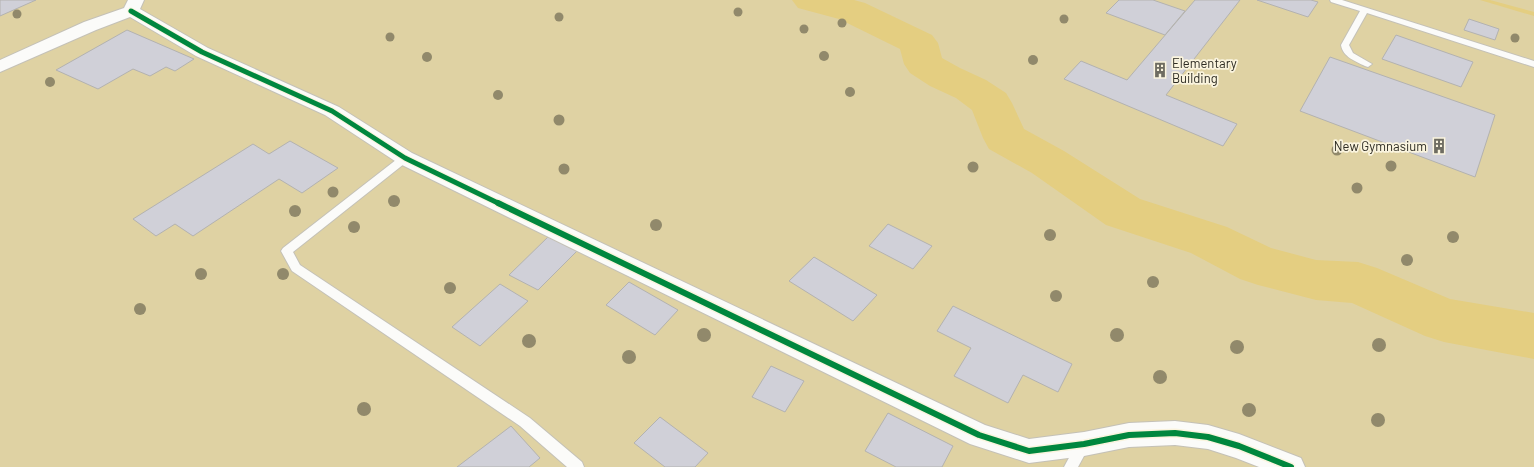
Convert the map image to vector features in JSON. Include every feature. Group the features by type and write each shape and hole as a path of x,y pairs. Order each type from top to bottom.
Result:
{"street":[{"path":"0,68 133,5 202,52 332,111 405,158 979,435 1029,451 1077,456 1129,435 1175,433 1208,437 1239,446 1291,467"}],"lane":[{"path":"1334,0 1534,64"},
{"path":"1365,10 1345,45 1345,49 1348,53 1368,64"},
{"path":"405,158 287,251 296,268 525,422 577,467"}],"shaded area":[{"path":"0,0 1534,0 1534,467 0,467"}],"building":[{"path":"0,0 36,0 0,16"},
{"path":"1119,0 1153,0 1185,11 1165,35 1106,13"},
{"name":"Elementary Building","path":"1195,0 1240,0 1166,95 1237,124 1223,146 1064,79 1081,61 1127,80"},
{"path":"1257,0 1311,0 1318,2 1308,17"},
{"path":"1469,19 1499,29 1495,40 1464,30"},
{"path":"127,30 194,59 175,71 166,67 150,76 133,69 98,89 56,70"},
{"path":"1396,35 1473,62 1461,87 1382,59"},
{"name":"New Gymnasium","path":"1330,57 1495,115 1475,177 1300,111"},
{"path":"290,141 338,168 302,193 279,179 193,236 175,224 156,236 133,219 253,144 269,154"},
{"path":"888,224 932,246 913,269 869,246"},
{"path":"549,236 578,250 538,290 509,275"},
{"path":"814,257 877,295 853,321 789,281"},
{"path":"629,282 678,310 655,335 606,305"},
{"path":"500,284 528,301 480,346 452,327"},
{"path":"953,306 1072,364 1058,392 1023,375 1008,403 954,376 971,348 937,331"},
{"path":"771,366 804,381 785,412 752,397"},
{"path":"888,413 953,446 942,467 896,467 865,451"},
{"path":"660,417 708,453 695,467 665,467 634,443"},
{"path":"511,426 540,458 529,467 457,467"}],"waterway":[{"path":"811,0 852,11 918,43 924,64 945,77 971,89 991,103 1005,138 1048,162 1123,212 1209,240 1258,265 1316,280 1358,283 1444,320 1534,336"},
{"path":"1483,0 1534,14"}],"cycle path":[{"path":"131,11 202,52 332,111 405,158 979,435 1029,451 1084,444 1129,435 1175,433 1208,437 1239,446 1291,467"}],"place":[{"name":"Elementary Building","path":"1160,70"},
{"name":"New Gymnasium","path":"1439,146"}]}
